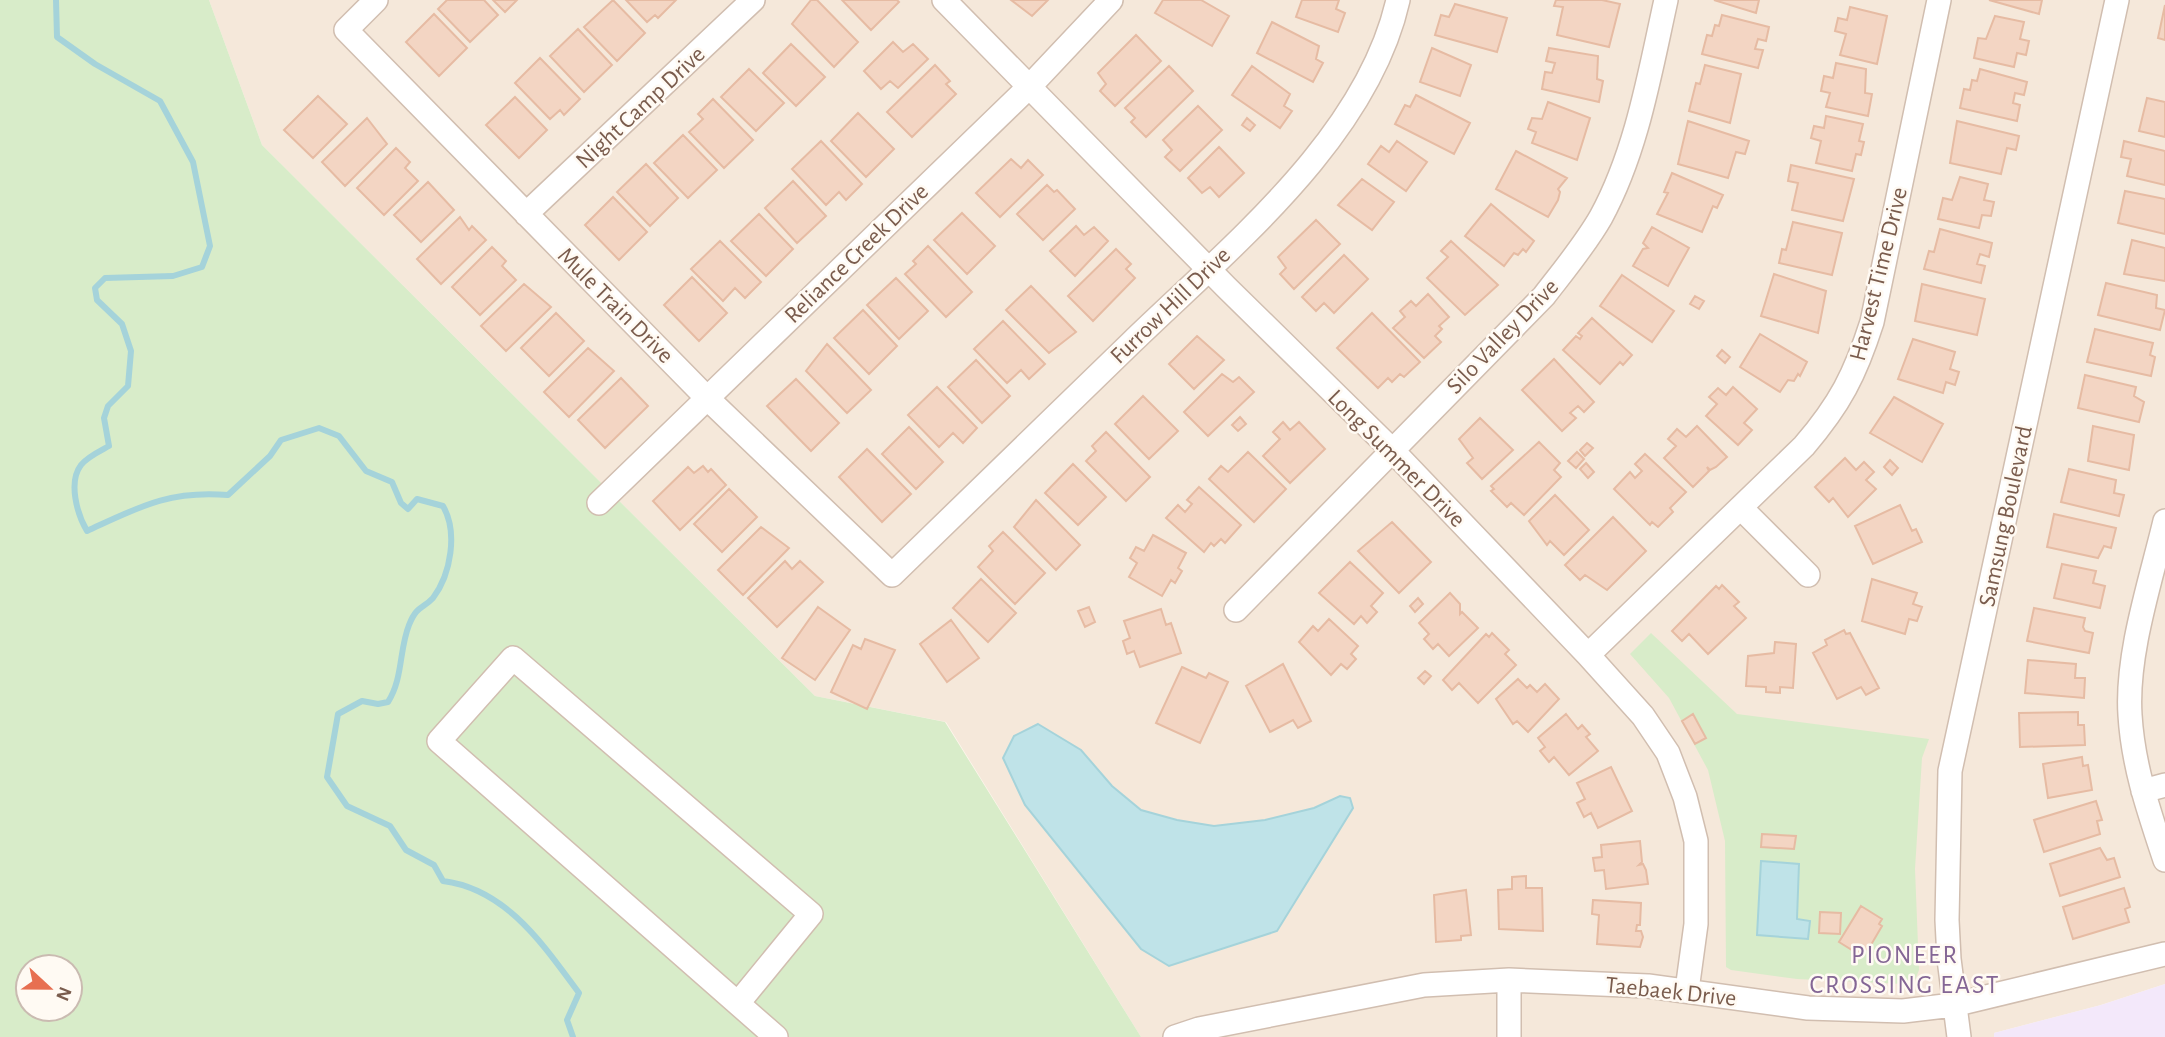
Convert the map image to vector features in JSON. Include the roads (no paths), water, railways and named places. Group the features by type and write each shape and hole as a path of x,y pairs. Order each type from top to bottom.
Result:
{"street":[{"name":"Mule Train Drive","path":"376,0 346,30 706,397 892,575"},
{"name":"Night Camp Drive","path":"526,214 753,0"},
{"name":"Long Summer Drive","path":"944,0 1208,269 1392,450 1643,716 1668,753 1685,797 1696,841 1696,924 1687,990"},
{"name":"Reliance Creek Drive","path":"599,503 1030,86 1111,0"},
{"name":"Furrow Hill Drive","path":"892,575 1286,191 1329,142 1362,91 1392,30 1398,0"},
{"name":"Silo Valley Drive","path":"1236,610 1544,296 1574,258 1601,217 1626,156 1646,91 1666,0"},
{"name":"Harvest Time Drive","path":"1588,655 1741,508 1833,412 1860,359 1872,322 1939,0"},
{"name":"Samsung Boulevard","path":"1959,1037 1953,1005 1947,920 1950,771 2118,0"},
{"path":"1741,508 1808,575"},
{"path":"2165,521 2135,651 2129,713 2154,788 2165,860"},
{"path":"739,1002 811,914 513,658 439,741 776,1037"},
{"name":"Taebaek Drive","path":"1175,1037 1199,1029 1423,985 1509,981 1611,984 1687,990 1808,1008 1903,1011 1953,1005 2165,954"},
{"path":"1509,981 1509,1037"}],"water":[{"path":"1038,724 1081,750 1112,786 1141,810 1177,820 1214,826 1265,820 1314,808 1340,796 1350,798 1353,808 1277,931 1169,966 1141,949 1025,805 1003,758 1014,736"},
{"path":"1761,861 1799,864 1797,919 1810,921 1808,939 1757,935"}],"waterway":[{"path":"56,0 57,37 95,64 160,101 193,162 210,246 202,267 173,276 105,278 95,288 97,300 122,324 131,351 128,386 108,406 104,418 109,446 87,459 77,472 75,498 83,524 87,531 139,508 171,498 188,495 228,495 270,456 281,440 319,428 339,436 366,471 392,482 401,503 408,509 417,499 443,506 448,516 451,540 444,577 433,598 417,611 409,625 399,674 388,702 378,704 362,701 338,714 327,777 347,806 390,826 406,850 434,865 443,881 466,886 486,895 522,922 579,993 567,1020 573,1037"}],"district":[{"name":"PIONEER CROSSING EAST","path":"1905,969"}]}
